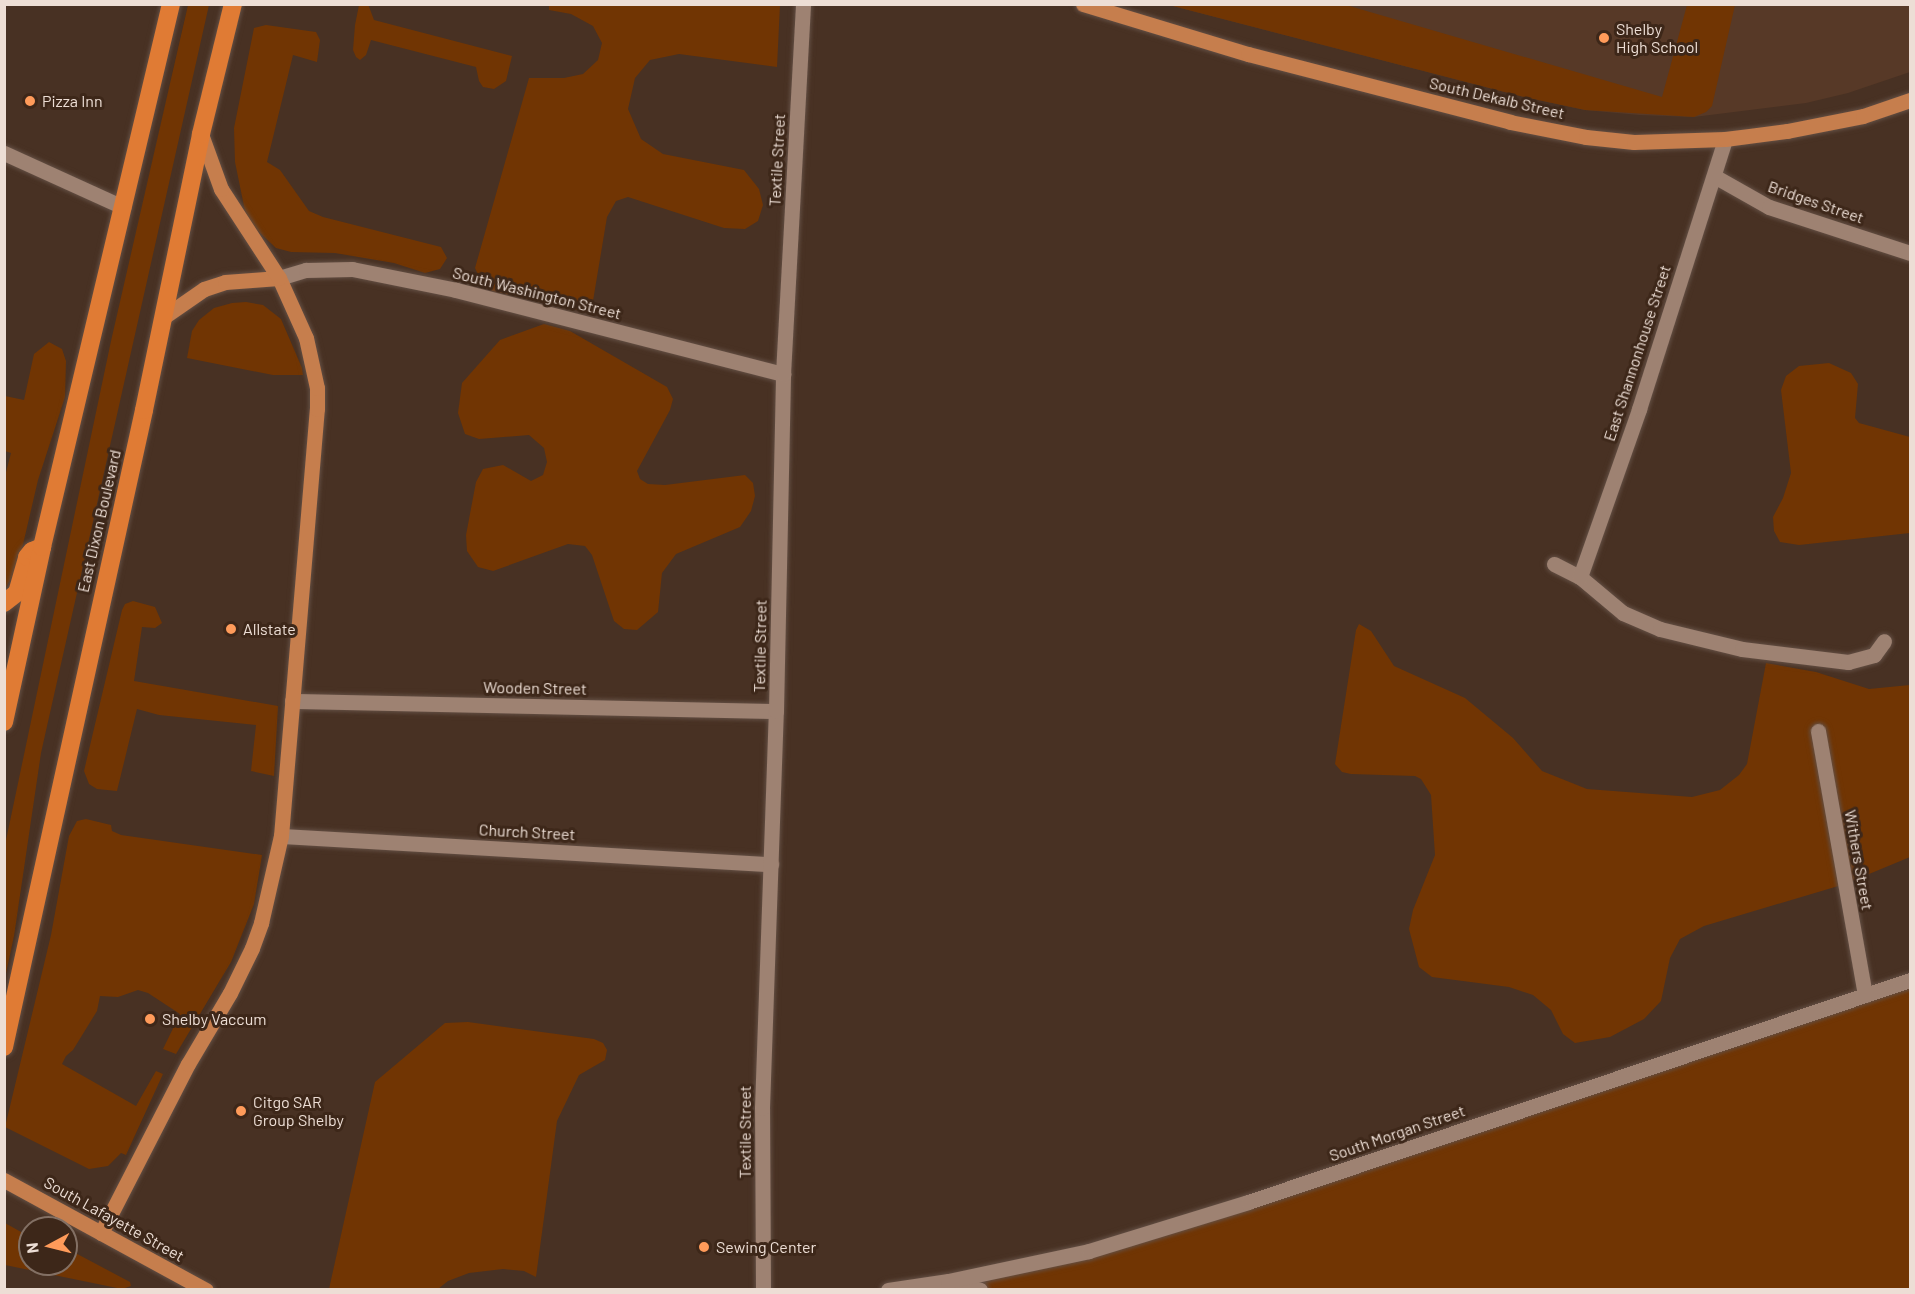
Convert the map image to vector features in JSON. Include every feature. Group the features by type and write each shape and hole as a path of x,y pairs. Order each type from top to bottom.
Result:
{"highway":[{"path":"4,722 8,677 42,547 171,4"},
{"name":"East Dixon Boulevard","path":"4,1047 165,316 201,134 233,4"},
{"path":"4,603 17,592 27,557 32,551 42,547"}],"main road":[{"name":"South Dekalb Street","path":"1083,4 1248,54 1538,128 1634,142 1725,139 1787,131 1863,116 1911,100"},
{"path":"101,1233 188,1064 230,993 252,948 261,924 281,836 317,409 313,365 306,338 279,278 221,189 201,134"},
{"path":"165,316 204,289 225,282 279,278"},
{"name":"South Lafayette Street","path":"4,1180 206,1290"}],"street":[{"name":"Textile Street","path":"763,1290 762,1108 776,711 783,374 803,4"},
{"name":"East Shannonhouse Street","path":"1580,577 1639,409 1725,139"},
{"path":"4,153 123,207"},
{"name":"Bridges Street","path":"1714,176 1769,207 1911,254"},
{"name":"South Washington Street","path":"279,278 306,270 352,269 456,290 783,374"},
{"path":"1554,564 1580,577 1623,613 1660,629 1742,648 1848,662 1874,655 1884,641"},
{"name":"Wooden Street","path":"292,701 776,711"},
{"name":"Withers Street","path":"1818,730 1865,995"},
{"name":"Church Street","path":"281,836 771,864"},
{"name":"South Morgan Street","path":"888,1290 948,1281 1089,1251 1248,1202 1911,980"},
{"path":"948,1281 980,1290"}],"shaded area":[{"path":"368,4 374,20 512,56 506,81 494,89 483,87 476,67 371,40 366,55 360,60 353,50 355,25 359,5"},
{"path":"188,5 209,5 41,753 14,936 5,978 5,845 111,341"},
{"path":"549,5 780,5 777,67 679,54 650,60 635,78 628,109 641,139 663,154 744,170 759,189 763,205 758,221 745,229 724,228 628,197 616,201 607,217 591,313 492,291 480,279 475,268 529,78 564,78 583,74 598,60 602,43 593,26 571,14 549,10"},
{"name":"Shelby High School","path":"1169,5 1910,5 1910,72 1848,93 1806,103 1694,117 1639,115 1585,110 1524,97"},
{"path":"1169,5 1346,5 1662,97 1687,5 1735,5 1712,106 1706,112 1694,117 1585,110 1524,97"},
{"path":"266,25 316,32 320,40 317,62 293,55 267,162 280,170 309,211 323,217 441,247 447,258 440,269 425,273 394,263 335,253 291,252 276,248 255,228 245,211 235,162 234,128 254,28"},
{"path":"246,302 263,305 281,319 303,375 273,375 187,358 192,331 199,320 214,308"},
{"path":"544,324 570,331 667,387 673,399 670,410 637,471 640,479 648,484 665,485 745,475 753,483 755,496 751,511 740,527 676,554 662,573 658,612 637,630 624,629 614,621 592,555 585,546 568,544 493,571 478,567 467,551 466,535 476,482 483,469 503,465 531,481 543,475 547,462 544,448 529,435 479,439 465,434 458,413 462,383 500,340"},
{"path":"49,342 62,349 66,361 65,397 38,480 18,566 5,589 4,480 11,453 5,451 5,396 24,400 34,354"},
{"path":"1829,363 1851,373 1858,384 1855,418 1859,423 1910,437 1910,533 1799,545 1780,542 1774,531 1773,517 1783,498 1791,473 1781,390 1786,376 1799,366"},
{"path":"133,601 155,607 162,623 155,628 142,627 134,681 278,706 274,776 251,771 256,725 159,715 137,709 117,791 97,789 89,784 84,771 122,610 125,604"},
{"path":"1359,624 1371,631 1394,666 1465,698 1513,738 1542,771 1587,789 1692,797 1720,790 1739,775 1747,764 1766,663 1816,672 1869,689 1910,685 1910,857 1845,884 1704,926 1680,939 1670,958 1661,1001 1644,1019 1610,1037 1575,1043 1563,1034 1551,1010 1533,995 1509,987 1432,977 1419,967 1409,929 1413,910 1435,855 1431,795 1421,779 1415,776 1351,774 1342,772 1335,764 1356,630"},
{"path":"86,819 111,825 112,831 121,835 262,855 254,904 231,962 176,1054 163,1049 180,1014 148,993 138,990 118,997 100,996 97,1011 73,1050 66,1056 62,1064 136,1106 156,1071 163,1074 126,1155 121,1153 108,1166 89,1169 5,1127 51,935 69,836 77,821"},
{"path":"1910,980 1910,1289 916,1290 1089,1251"},
{"path":"468,1022 594,1039 603,1043 607,1050 605,1060 579,1075 557,1121 536,1277 524,1271 503,1269 469,1273 448,1281 438,1289 329,1289 375,1082 445,1023"},
{"path":"5,1223 18,1230 18,1268 5,1265"},
{"path":"78,1254 130,1282 131,1286 122,1289 59,1276 78,1276"}],"place":[{"name":"Shelby High School","path":"1604,38"},
{"name":"Pizza Inn","path":"30,101"},
{"name":"Allstate","path":"231,629"},
{"name":"Shelby Vaccum","path":"150,1019"},
{"name":"Citgo SAR Group Shelby","path":"241,1111"},
{"name":"Sewing Center","path":"704,1247"}]}
